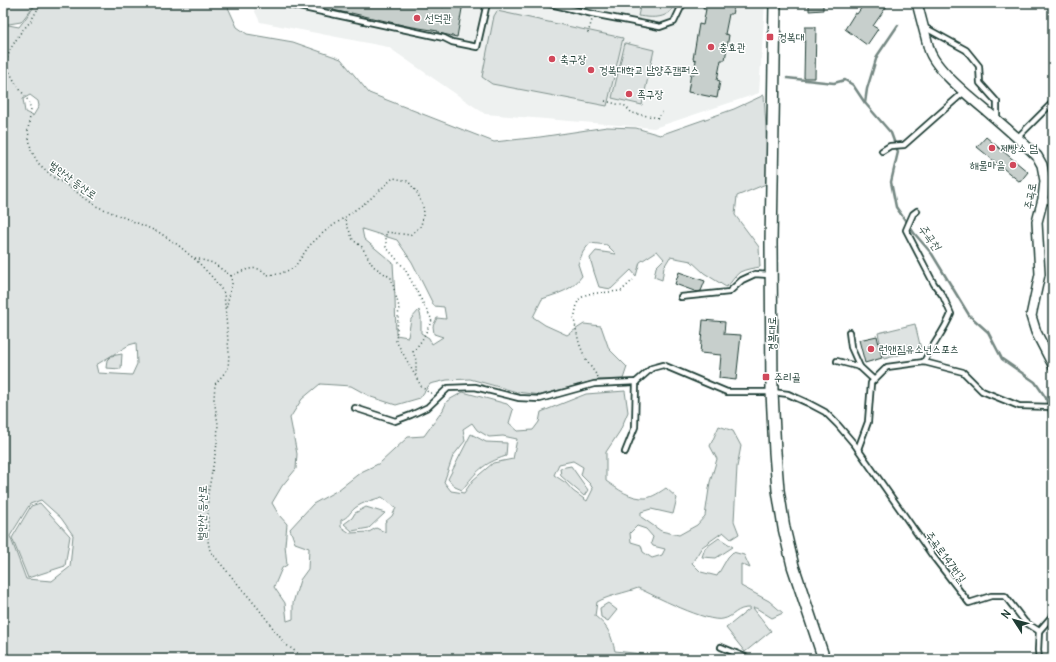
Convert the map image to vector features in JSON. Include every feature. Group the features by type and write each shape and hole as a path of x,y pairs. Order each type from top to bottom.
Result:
{"street":[{"name":"경복대로","path":"775,3 772,189 772,392 778,490 784,528 795,573 824,659"},
{"name":"주곡로","path":"917,3 931,56 964,92 998,120 1040,160 1045,181 1043,199 1037,222 1040,274 1031,316 1036,332 1053,365"}],"lane":[{"path":"289,3 290,5 444,38 452,42 477,47 486,3"},
{"path":"546,3 660,27 674,22 683,3"},
{"path":"922,26 966,50 979,66 980,83 997,102 998,120"},
{"path":"882,151 890,146 904,145 964,92"},
{"path":"1017,138 1053,102"},
{"path":"1043,199 1053,203"},
{"path":"917,211 913,214 906,230 934,284 943,296 951,314 946,327 932,346 924,362"},
{"path":"681,297 729,292 742,280 754,274 772,275"},
{"path":"849,332 851,347 860,367 874,380"},
{"path":"837,361 860,367"},
{"path":"858,449 868,422 871,383 887,367 924,362 963,372 982,391 1019,406 1053,407"},
{"name":"주곡로147번길","path":"636,382 652,368 663,365 727,392 772,392 788,394 808,402 825,412 858,449 932,555 969,603 991,596 1005,596 1025,622 1039,631"},
{"path":"355,408 395,421 428,407 448,388 475,387 519,398 540,399 602,383 636,382 635,427 625,452"},
{"path":"1039,659 1039,631 1053,615"},
{"path":"721,647 750,659"}],"path":[{"name":"벌안산 등산로","path":"41,3 31,21 21,32 11,48 6,61 8,69 16,84 27,99 31,110 28,130 31,150 38,163 52,177 65,184 96,206 160,233 178,245 194,258 213,278 224,293 229,353 228,369 215,384 214,399 218,424 217,444 208,494 208,541 210,551 258,608 285,644 306,659"},
{"path":"588,34 593,14"},
{"path":"606,101 625,106 632,113 659,118 662,111"},
{"path":"231,276 246,269 260,269 266,274 274,275 294,268 309,246 324,232 370,200 393,178 408,182 418,194 424,210 421,226 410,235 386,232 386,247 405,269 432,320 422,340 413,352 416,360 416,376"},
{"path":"344,219 353,240 362,247 373,266 391,278 399,307 396,341 400,351 421,386 429,393 444,393"},
{"name":"벌안산 등산로","path":"194,258 213,263 231,276 232,284 226,311"},
{"path":"602,383 586,360 579,343 574,319 578,300 587,294 621,291 633,280"}],"shaded area":[{"path":"3,3 36,3 21,22 9,24 3,23"},
{"path":"37,3 226,3 237,27 247,34 293,42 341,59 369,93 494,142 607,127 636,128 660,135 734,109 764,95 767,144 766,184 737,196 735,215 759,247 760,267 747,269 740,272 726,287 704,273 691,261 670,257 664,267 662,280 654,277 656,267 664,259 657,251 640,262 636,276 631,270 611,289 599,287 590,258 596,251 616,254 607,245 590,243 583,252 578,264 582,276 569,288 542,299 533,317 545,325 567,335 584,324 601,326 609,349 627,367 623,379 597,380 540,395 517,392 470,379 447,380 430,384 420,398 396,405 371,397 351,386 320,384 302,399 290,418 297,454 296,469 282,486 272,503 279,515 287,524 285,545 287,565 282,568 274,587 285,603 287,621 293,619 293,603 300,580 308,569 309,548 295,543 290,529 313,504 338,490 361,472 380,463 408,437 424,436 443,410 447,401 463,392 507,404 513,410 509,423 518,431 533,430 539,422 541,412 586,394 625,391 628,412 620,431 606,452 606,481 624,493 635,497 646,498 666,488 677,498 673,514 651,509 641,512 641,517 661,531 679,535 697,525 705,516 710,482 717,459 710,446 719,426 733,431 741,446 737,467 734,521 739,534 731,539 723,532 702,547 692,563 701,572 717,576 728,557 733,552 744,555 750,568 741,564 741,586 769,601 783,613 772,618 756,608 753,608 771,631 745,652 726,628 751,608 742,609 727,618 715,619 681,608 638,588 597,602 595,616 609,632 615,651 652,655 656,659 3,659 3,24 19,27","holes":["30,95 38,101 39,106 33,116 25,112 23,99","362,229 397,240 412,262 434,306 444,307 446,319 437,318 433,326 434,334 443,337 432,344 429,338 421,333 421,317 419,310 411,319 408,337 396,335 393,263 364,239","136,343 137,364 132,375 98,373 96,365 129,345","472,423 477,430 489,437 503,436 517,439 513,459 493,463 473,480 464,493 451,491 444,482 453,456 465,441 463,429","573,461 583,467 581,475 593,489 587,501 554,475 559,464","382,497 396,508 392,516 385,522 385,532 376,528 369,532 350,533 341,527 341,520 355,508","41,500 61,518 73,535 70,567 52,581 26,579 10,536 30,504","637,526 646,529 653,537 651,543 653,546 665,549 662,555 652,558 643,552 641,545 631,542 630,533"]},
{"name":"경복대학교 남양주캠퍼스","path":"251,3 765,3 759,93 654,128 485,114 388,47 260,22"},
{"path":"641,3 675,3 673,9 665,15 660,17 649,17 638,16"},
{"name":"축구장","path":"497,11 623,38 607,106 492,84 482,77 494,16"},
{"path":"625,43 654,50 642,105 612,98"},
{"path":"915,324 921,349 884,359 878,333"},
{"path":"122,354 121,369 106,368 107,360 111,356"},
{"path":"471,434 486,442 507,443 506,456 485,465 462,490 455,487 448,479"},
{"path":"571,466 588,490 584,496 561,476 560,468"},
{"path":"40,503 70,536 65,566 28,578 12,538 31,506"},
{"path":"366,507 385,513 369,528 352,531 344,524 352,518 355,513"},
{"path":"719,538 733,547 716,558 702,557 705,548"},
{"path":"608,603 617,610 608,621 601,617 600,608"}],"building":[{"name":"선덕관","path":"335,3 421,3 444,7 444,3 463,3 457,37 438,33 438,31 333,10"},
{"name":"충효관","path":"704,3 735,3 732,14 729,14 725,34 729,35 725,60 721,60 717,80 720,81 717,98 688,92 691,73 694,74 696,60 693,59 699,24 703,25 706,9 703,9"},
{"path":"809,3 823,3 823,10 809,11"},
{"path":"865,3 889,3 873,26 878,29 867,45 845,29 855,13 857,14"},
{"path":"805,27 816,27 815,78 804,78"},
{"path":"986,137 1028,172 1020,182 977,147"},
{"path":"679,272 705,281 701,291 697,292 675,284"},
{"path":"703,320 725,322 724,334 741,335 736,380 719,378 721,355 700,353"},
{"path":"877,336 882,358 865,363 859,340"}],"waterway":[{"name":"주곡천","path":"898,25 877,56 867,89 865,103 891,133 898,152 891,182 896,207 914,233 932,254 969,315 988,332 1002,359 1035,382 1046,398 1051,422 1053,443"},
{"path":"787,78 834,83 845,80 853,85 865,103"},
{"name":"주곡천","path":"1053,504 1053,530"}],"place":[{"name":"선덕관","path":"417,18"},
{"name":"경복대","path":"770,37"},
{"name":"충효관","path":"711,47"},
{"name":"축구장","path":"552,59"},
{"name":"경복대학교 남양주캠퍼스","path":"591,70"},
{"name":"족구장","path":"629,94"},
{"name":"제빵소 덤","path":"992,148"},
{"name":"해물마을","path":"1013,165"},
{"name":"런앤짐유소년스포츠","path":"871,349"},
{"name":"주리골","path":"766,377"}]}
